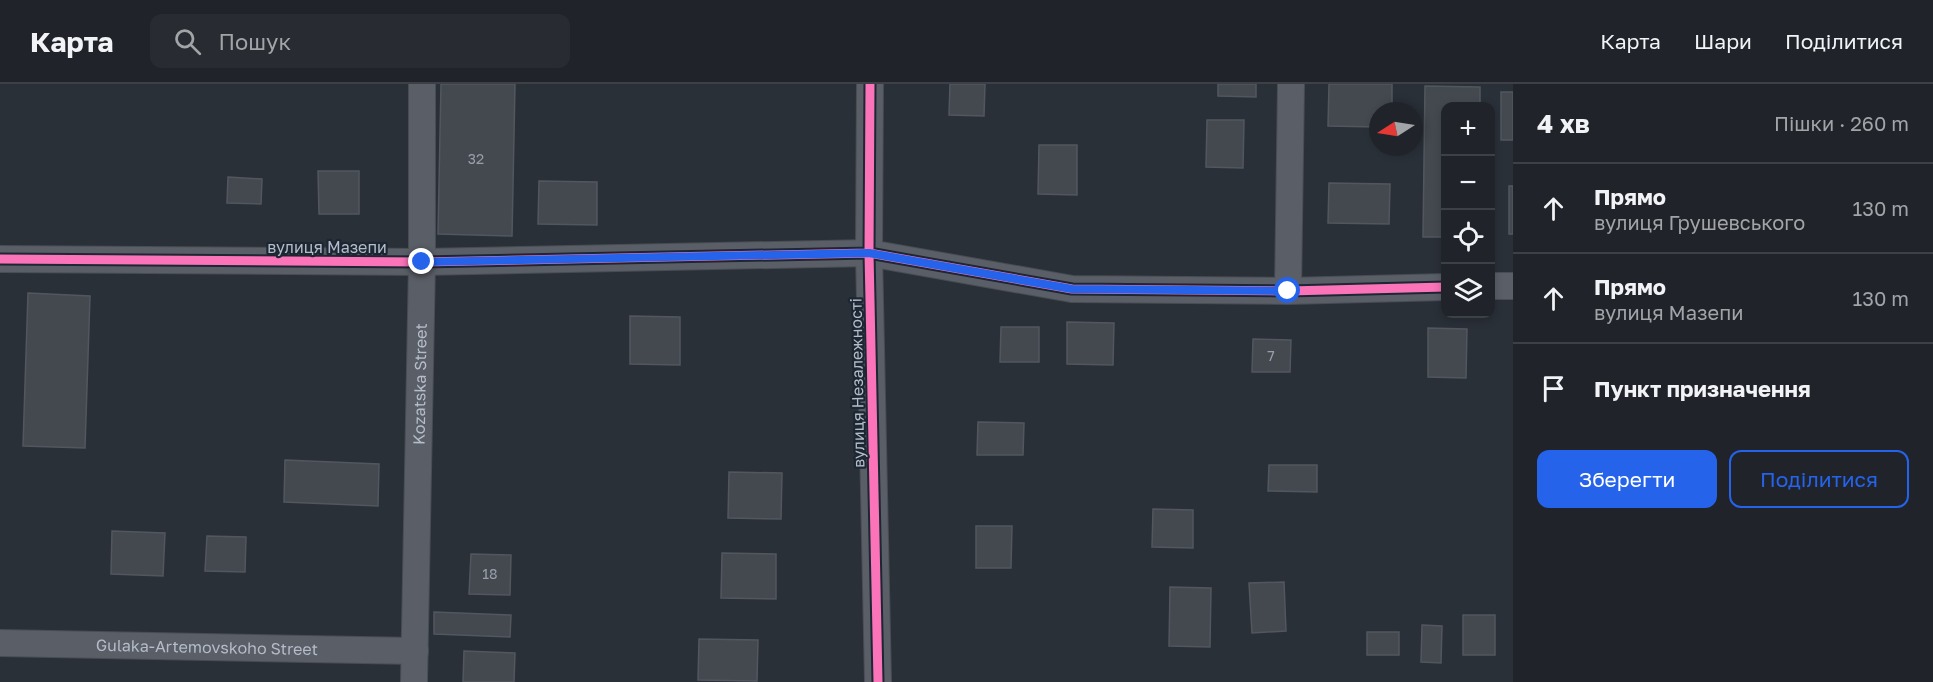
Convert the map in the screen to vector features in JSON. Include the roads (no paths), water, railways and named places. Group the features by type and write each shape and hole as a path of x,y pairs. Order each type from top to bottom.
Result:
{"street":[{"name":"Kozatska Street","path":"414,682 422,262 422,84"},
{"name":"вулиця Незалежності","path":"870,84 869,253 878,682"},
{"path":"1288,291 1291,84"},
{"name":"вулиця Мазепи","path":"0,259 422,262 869,253 1072,289 1288,291 1441,287"},
{"path":"1495,286 1513,286"},
{"name":"Gulaka-Artemovskoho Street","path":"0,643 415,651"}]}
